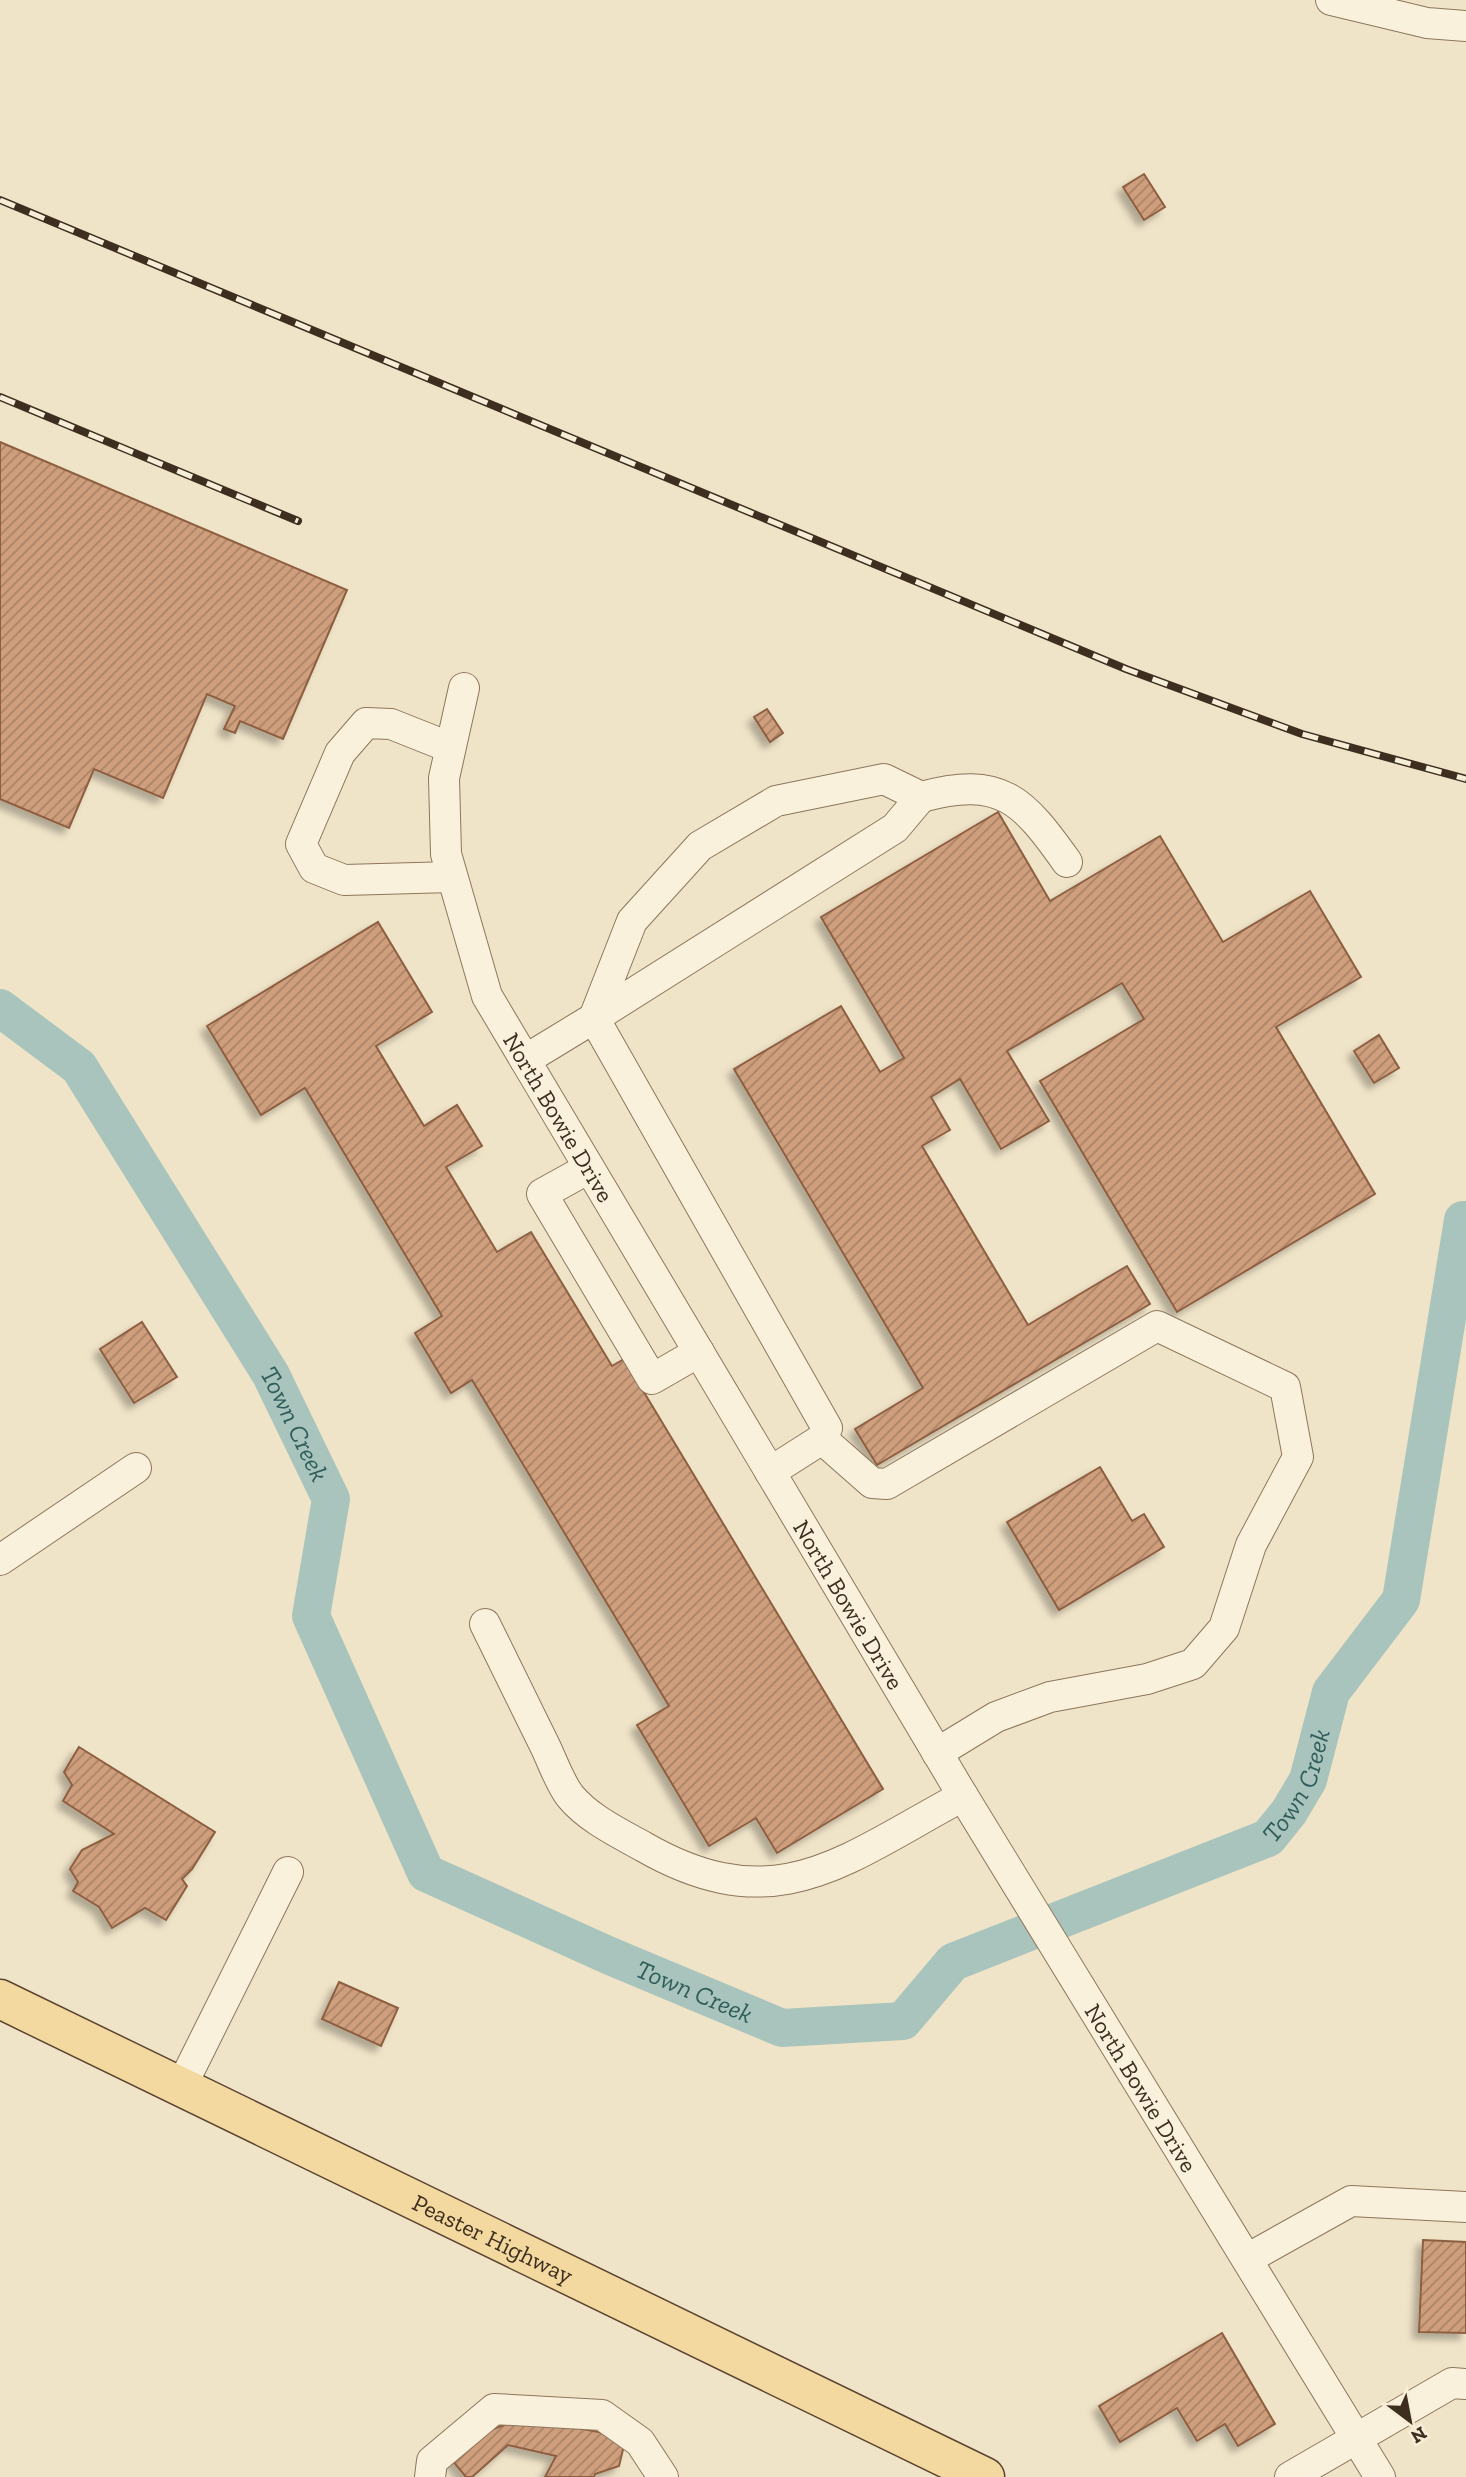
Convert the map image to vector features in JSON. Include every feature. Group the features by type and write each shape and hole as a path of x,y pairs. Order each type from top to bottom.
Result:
{"main road":[{"name":"Peaster Highway","path":"0,1999 985,2477"}],"street":[{"path":"1331,0 1427,23 1466,26"},
{"name":"North Bowie Drive","path":"464,688 444,778 446,854 487,996 937,1753 1380,2477"},
{"path":"449,747 391,724 366,723 340,753 301,844 314,867 344,880 452,877"},
{"path":"594,1018 632,920 700,846 776,801 884,779 921,797"},
{"path":"525,1060 895,828 921,797 951,788 986,789 1014,800 1036,817 1067,862"},
{"path":"594,1018 827,1428 822,1439 770,1472"},
{"path":"589,1168 542,1194 652,1379 699,1352"},
{"path":"822,1439 872,1483 887,1484 1157,1326 1285,1387 1298,1457 1251,1545 1224,1628 1193,1664 1147,1679 1050,1697 996,1717 937,1753"},
{"path":"0,1560 136,1468"},
{"path":"485,1624 569,1795 598,1821 654,1853 700,1874 740,1882 787,1881 818,1874 963,1796"},
{"path":"181,2087 288,1872"},
{"path":"1247,2259 1351,2201 1466,2207"},
{"path":"1290,2477 1358,2440 1452,2383 1466,2384"},
{"path":"430,2477 432,2461 494,2409 602,2415 640,2442 663,2477"}],"building":[{"path":"1144,174 1165,207 1144,220 1123,187"},
{"path":"0,442 347,590 283,739 240,721 235,733 224,729 235,706 207,694 163,798 94,769 69,828 0,799"},
{"path":"767,709 783,733 770,742 754,717"},
{"path":"998,812 1050,901 1160,836 1223,942 1310,891 1361,977 1276,1027 1375,1194 1177,1312 1040,1081 1144,1019 1122,983 1007,1051 1049,1121 1001,1149 960,1079 931,1097 950,1130 922,1146 1028,1325 1127,1266 1150,1304 877,1465 855,1429 923,1388 734,1069 841,1006 880,1072 904,1058 821,917"},
{"path":"378,922 432,1012 376,1046 424,1126 457,1105 482,1146 446,1167 497,1252 531,1232 612,1366 624,1359 883,1789 777,1853 756,1818 709,1846 637,1725 669,1706 472,1380 451,1393 415,1333 442,1316 305,1088 261,1115 207,1026"},
{"path":"1379,1035 1399,1068 1374,1083 1354,1051"},
{"path":"142,1322 177,1377 134,1403 100,1349"},
{"path":"1100,1467 1132,1521 1144,1514 1164,1547 1059,1610 1007,1522"},
{"path":"79,1747 215,1832 192,1869 182,1879 187,1886 166,1920 145,1908 112,1928 99,1907 73,1891 78,1882 70,1869 82,1850 114,1834 63,1801 72,1785 64,1772"},
{"path":"339,1982 398,2008 381,2046 322,2019"},
{"path":"1423,2240 1466,2242 1466,2333 1419,2332"},
{"path":"1222,2333 1275,2424 1238,2446 1225,2424 1197,2441 1177,2408 1120,2442 1099,2406"},
{"path":"523,2418 626,2437 619,2466 595,2474 594,2477 545,2477 556,2456 508,2445 472,2477 466,2477 451,2459 485,2432"}],"waterway":[{"name":"Town Creek","path":"0,1008 79,1067 271,1375 331,1499 311,1616 426,1873 610,1956 782,2028 903,2021 953,1962 1268,1838 1289,1812 1308,1780 1331,1692 1401,1600 1463,1220 1466,1220"}],"railway":[{"path":"0,200 1126,669 1302,734 1466,779"},
{"path":"0,397 298,521"}]}
